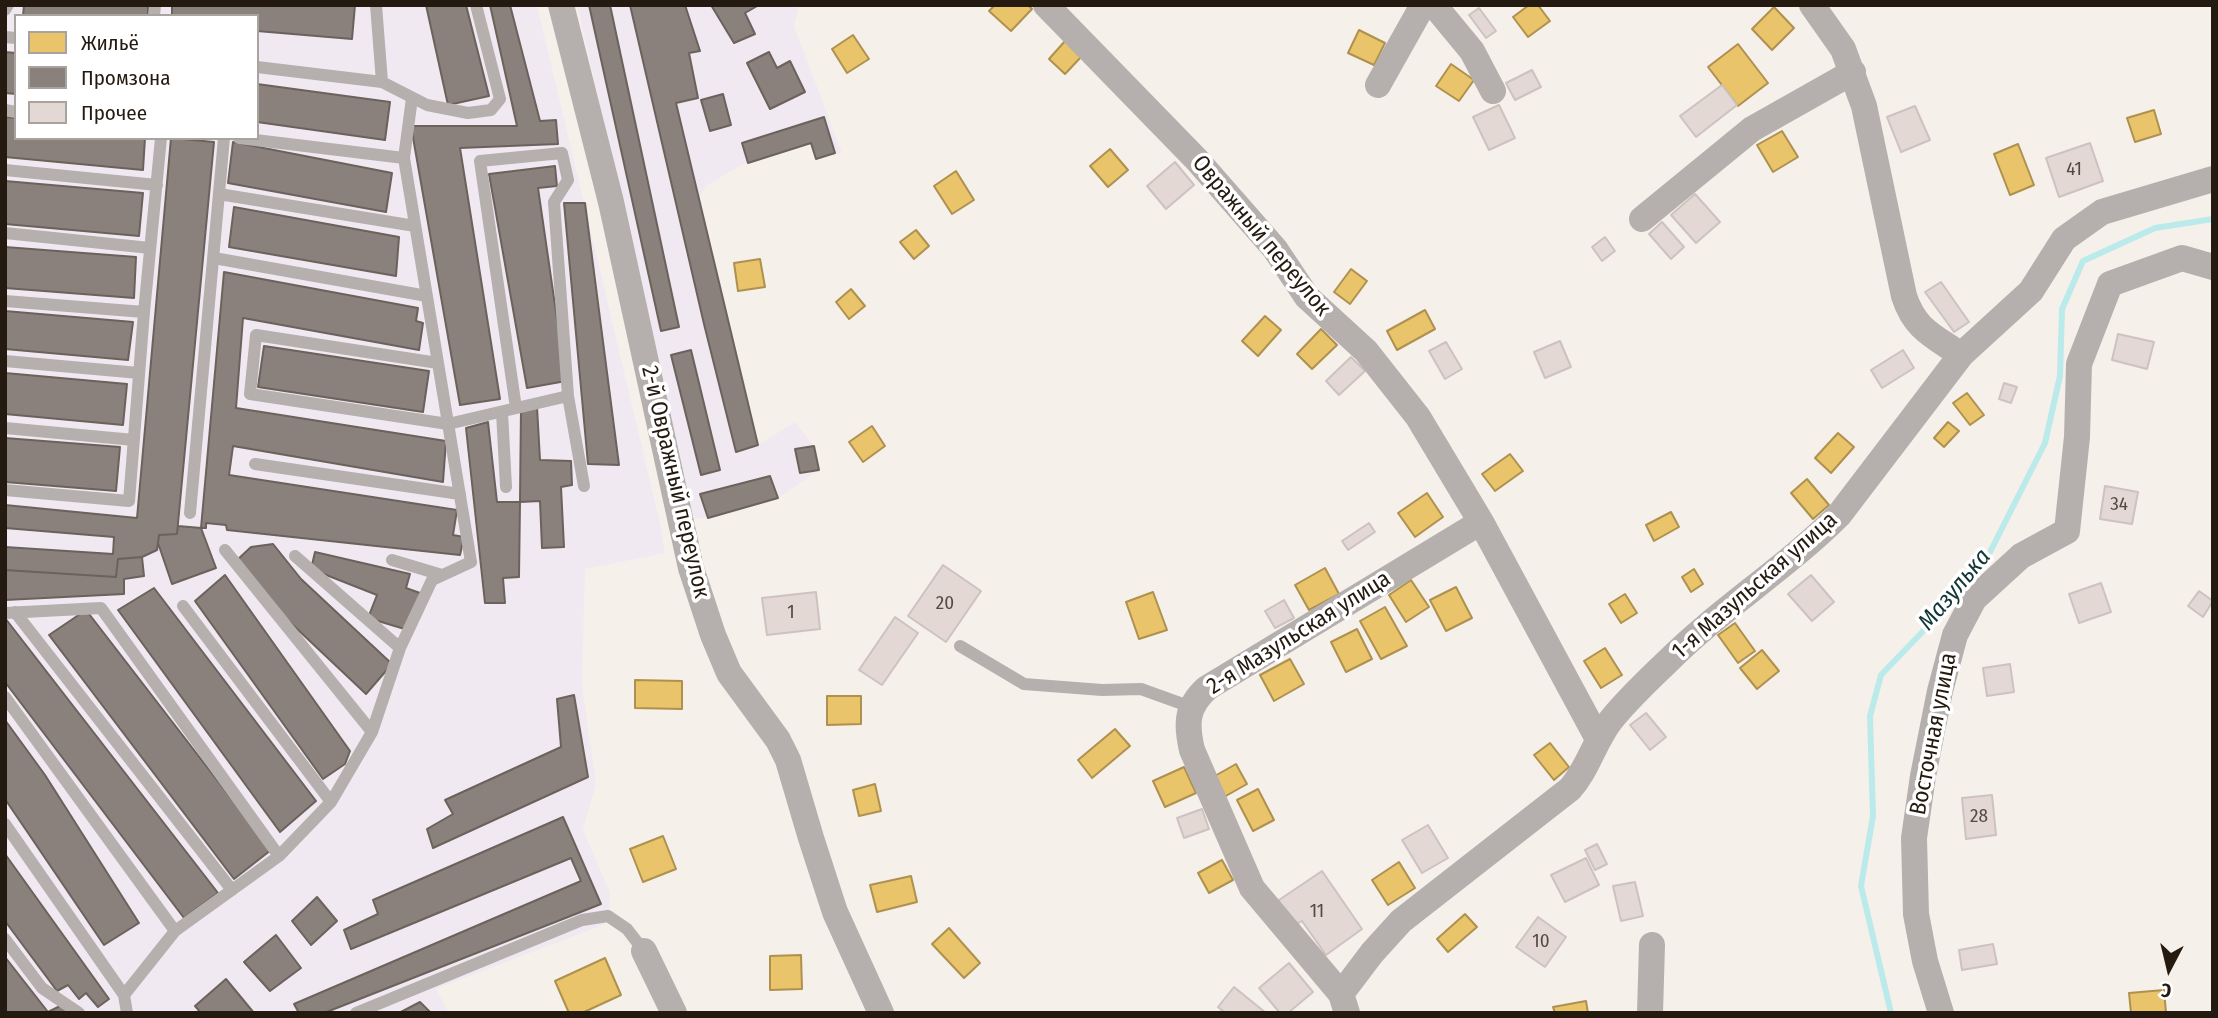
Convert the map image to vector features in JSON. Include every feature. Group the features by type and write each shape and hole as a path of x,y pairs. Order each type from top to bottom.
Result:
{"street":[{"name":"2-й Овражный переулок","path":"561,5 611,202 691,568 713,635 730,673 778,740 788,760 835,912 881,1013"},
{"name":"Овражный переулок","path":"1046,5 1198,160 1275,249 1307,297 1366,351 1418,417 1481,522 1598,739"},
{"path":"1378,85 1423,5"},
{"path":"1434,5 1472,51 1493,91"},
{"path":"1812,5 1843,49 1864,106 1910,315 1921,327 1961,355"},
{"path":"1642,219 1752,129 1853,72"},
{"name":"1-я Мазульская улица","path":"1344,1004 1372,953 1401,921 1570,789 1585,768 1598,739 1610,721 1668,660 1743,595 1819,535 1839,515 1961,355 2031,291 2064,239 2102,212 2213,179"},
{"name":"Восточная улица","path":"1941,1013 1924,961 1916,914 1914,838 1940,691 1955,635 1974,599 2021,556 2067,531 2077,437 2079,364 2110,284 2182,258 2213,267"},
{"name":"2-я Мазульская улица","path":"1344,1004 1252,887 1192,750 1187,718 1191,707 1207,688 1481,522"},
{"path":"1650,1013 1652,944"},
{"path":"644,951 674,1013"}],"lane":[{"path":"376,5 382,82"},
{"path":"259,67 382,82 427,105 468,113 491,110 500,99 475,5"},
{"path":"124,995 175,930 279,856 331,802 372,732 400,648 432,580 471,562 404,158 412,98"},
{"path":"5,490 129,501 161,140"},
{"path":"190,513 224,140"},
{"path":"256,140 404,158"},
{"path":"516,408 480,161 562,153 568,180 554,202 568,396 584,486"},
{"path":"5,170 157,185"},
{"path":"219,194 415,226"},
{"path":"5,233 150,248"},
{"path":"214,258 427,296"},
{"path":"5,300 144,312"},
{"path":"438,363 256,335 250,394 448,424 568,396"},
{"path":"5,361 139,373"},
{"path":"502,412 506,487"},
{"path":"5,428 134,440"},
{"path":"255,464 460,494"},
{"path":"225,550 372,732"},
{"path":"295,556 400,648"},
{"path":"392,560 442,575"},
{"path":"183,606 331,802"},
{"path":"10,612 100,608 279,856"},
{"path":"10,612 232,890"},
{"path":"960,646 1024,684 1102,690 1142,689 1191,707"},
{"path":"5,697 175,930"},
{"path":"5,824 124,995 127,1013"},
{"path":"356,1013 582,920 608,916 627,929 644,951"},
{"path":"5,939 42,988 79,1013"}],"shaded area":[{"path":"5,5 537,5 665,553 585,569 582,685 596,784 583,830 610,892 608,923 436,989 449,1013 5,1013"},
{"path":"577,5 799,5 794,26 842,153 816,159 811,144 743,164 706,186 699,198 758,445 795,422 814,446 819,470 778,498 708,518 694,518"}],"building: Жильё":[{"path":"995,5 1028,5 1032,9 1011,31 989,11"},
{"path":"1529,5 1538,5 1550,21 1528,37 1513,17"},
{"path":"1774,7 1794,28 1772,50 1752,29"},
{"path":"1359,30 1385,43 1374,65 1348,53"},
{"path":"853,35 869,59 847,73 832,49"},
{"path":"1065,41 1082,56 1065,74 1049,59"},
{"path":"1738,44 1768,83 1738,106 1708,67"},
{"path":"1451,64 1474,80 1459,101 1436,86"},
{"path":"2154,110 2161,134 2135,142 2127,118"},
{"path":"1782,131 1798,157 1773,172 1757,145"},
{"path":"2018,144 2034,185 2010,195 1994,154"},
{"path":"1110,149 1128,170 1108,187 1090,166"},
{"path":"956,171 974,200 952,214 934,186"},
{"path":"916,230 929,246 914,259 900,242"},
{"path":"760,259 765,287 738,291 734,263"},
{"path":"1351,269 1367,281 1350,304 1334,292"},
{"path":"851,289 865,306 849,319 836,302"},
{"path":"1425,310 1435,329 1397,350 1387,331"},
{"path":"1265,316 1281,330 1258,356 1242,341"},
{"path":"1321,329 1337,345 1312,369 1297,354"},
{"path":"1967,393 1984,415 1970,425 1953,403"},
{"path":"1948,422 1959,431 1944,447 1934,438"},
{"path":"872,426 885,446 863,462 849,442"},
{"path":"1838,433 1854,447 1831,473 1815,458"},
{"path":"1510,454 1523,471 1495,491 1482,474"},
{"path":"1807,479 1829,505 1813,519 1791,493"},
{"path":"1427,493 1443,517 1415,537 1398,513"},
{"path":"1671,512 1679,527 1654,541 1646,525"},
{"path":"1325,568 1339,594 1309,610 1295,585"},
{"path":"1694,569 1703,584 1691,592 1682,577"},
{"path":"1411,580 1429,607 1406,622 1389,595"},
{"path":"1456,587 1472,618 1446,631 1430,600"},
{"path":"1153,592 1167,630 1139,639 1126,602"},
{"path":"1625,594 1637,613 1621,623 1609,604"},
{"path":"1385,607 1407,646 1381,659 1360,621"},
{"path":"1735,623 1755,651 1738,663 1718,635"},
{"path":"1357,629 1372,659 1346,672 1331,642"},
{"path":"1605,648 1622,675 1601,688 1584,661"},
{"path":"1762,650 1779,671 1757,689 1740,668"},
{"path":"1290,659 1304,684 1274,701 1260,675"},
{"path":"635,680 682,681 682,709 635,708"},
{"path":"827,696 861,696 861,724 827,725"},
{"path":"1115,729 1130,746 1092,778 1078,760"},
{"path":"1550,743 1569,767 1554,780 1534,755"},
{"path":"1236,764 1247,784 1224,797 1213,777"},
{"path":"1184,767 1196,793 1165,807 1153,781"},
{"path":"875,784 881,811 859,816 853,790"},
{"path":"1258,789 1274,820 1253,831 1237,800"},
{"path":"663,836 676,869 643,882 630,849"},
{"path":"1222,860 1233,880 1209,893 1198,873"},
{"path":"1399,862 1415,888 1388,905 1372,880"},
{"path":"911,876 917,902 877,912 870,885"},
{"path":"1465,914 1477,927 1448,952 1437,939"},
{"path":"949,928 980,963 964,978 932,944"},
{"path":"801,955 802,989 770,990 770,956"},
{"path":"605,958 621,995 582,1013 569,1013 555,981"},
{"path":"2164,990 2166,1013 2131,1013 2129,993"},
{"path":"1586,1001 1588,1013 1555,1013 1553,1007"}],"building: Промзона":[{"path":"24,5 148,5 148,14 23,14"},
{"path":"172,5 355,5 352,39 259,31 259,14 172,14"},
{"path":"426,5 466,5 489,96 448,105"},
{"path":"490,5 510,5 540,121 556,120 558,144 460,148 500,399 460,405 411,126 517,126"},
{"path":"589,5 610,5 679,327 661,331"},
{"path":"630,5 685,5 700,51 689,53 698,98 676,103 758,445 736,452 704,324"},
{"path":"711,5 759,5 745,13 755,34 734,43"},
{"path":"5,52 14,53 14,94 5,93"},
{"path":"769,52 777,68 790,61 805,92 770,109 747,63"},
{"path":"259,84 390,102 385,140 259,122"},
{"path":"723,94 731,125 710,131 701,100"},
{"path":"5,117 14,118 14,140 145,140 143,170 5,157"},
{"path":"824,117 835,153 816,159 811,143 748,163 742,143"},
{"path":"171,140 214,142 177,534 159,535 157,550 142,557 118,559 116,577 5,570 5,547 113,554 114,537 5,528 5,505 137,518"},
{"path":"233,142 392,173 386,212 228,183"},
{"path":"555,166 557,186 538,188 566,381 527,388 489,174"},
{"path":"5,181 143,193 139,236 5,224"},
{"path":"564,203 585,203 619,465 588,464"},
{"path":"234,207 399,237 396,276 229,247"},
{"path":"5,247 136,257 134,298 5,288"},
{"path":"224,272 418,308 416,321 423,323 419,350 243,318 236,408 446,441 443,482 233,446 229,475 457,510 453,535 464,537 460,555 227,530 226,525 206,523 206,528 201,528"},
{"path":"5,311 133,322 128,360 5,349"},
{"path":"264,346 429,371 423,412 258,387"},
{"path":"691,350 720,470 701,475 671,355"},
{"path":"5,373 127,384 123,425 5,414"},
{"path":"537,407 540,460 571,461 572,485 561,487 564,547 542,548 540,501 520,502 521,408"},
{"path":"488,422 497,502 520,502 519,577 503,578 505,603 485,603 466,428"},
{"path":"5,438 120,447 116,491 5,482"},
{"path":"814,446 819,470 800,473 795,449"},
{"path":"770,476 778,498 708,518 700,494"},
{"path":"178,526 201,528 216,568 172,584 158,543 159,535 177,534"},
{"path":"273,544 301,579 392,664 366,694 278,611 236,561 251,547"},
{"path":"315,552 410,574 406,588 420,593 408,630 368,618 377,595 311,569"},
{"path":"142,557 144,576 124,579 124,594 5,600 5,570 116,577 118,559"},
{"path":"225,575 350,751 345,764 323,779 195,601"},
{"path":"154,588 316,801 280,832 118,610"},
{"path":"86,610 271,850 234,879 49,635"},
{"path":"5,618 218,893 184,918 5,682"},
{"path":"574,695 588,777 433,848 427,829 453,814 445,800 561,747 557,699"},
{"path":"5,720 45,775 139,923 104,945 5,799"},
{"path":"563,817 601,904 324,1013 299,1013 294,1004 581,881 571,858 351,949 344,930 378,914 373,900"},
{"path":"5,854 109,999 98,1007 86,993 79,999 68,985 57,991 5,921"},
{"path":"317,897 337,921 311,945 292,921"},
{"path":"276,935 301,968 270,991 244,962"},
{"path":"5,957 48,1012 62,1005 69,1013 5,1013"},
{"path":"226,979 254,1013 201,1013 195,1006"},
{"path":"420,1002 431,1013 399,1013"}],"building: Прочее":[{"path":"1479,8 1496,31 1486,38 1469,15"},
{"path":"1532,70 1541,87 1515,100 1506,83"},
{"path":"1722,85 1737,105 1696,137 1680,116"},
{"path":"1499,105 1515,138 1489,150 1473,117"},
{"path":"1915,106 1930,140 1901,152 1887,117"},
{"path":"2090,143 2103,181 2059,197 2046,158"},
{"path":"1175,162 1194,185 1166,209 1147,186"},
{"path":"1695,194 1720,222 1696,243 1671,215"},
{"path":"1662,222 1684,247 1671,259 1649,234"},
{"path":"1605,237 1615,251 1602,261 1592,247"},
{"path":"1941,282 1969,322 1954,332 1925,292"},
{"path":"2118,334 2154,342 2147,369 2112,360"},
{"path":"1560,341 1571,367 1545,378 1534,352"},
{"path":"1446,342 1462,369 1445,379 1429,351"},
{"path":"1903,350 1914,368 1882,388 1871,370"},
{"path":"1351,357 1365,371 1339,395 1326,381"},
{"path":"2004,383 2017,387 2011,403 1999,399"},
{"path":"2105,486 2138,492 2132,524 2100,519"},
{"path":"1369,523 1375,532 1348,550 1342,541"},
{"path":"943,565 981,591 946,642 908,616"},
{"path":"1811,575 1834,602 1812,621 1788,594"},
{"path":"2101,583 2111,612 2079,623 2069,594"},
{"path":"2199,591 2213,601 2203,617 2188,606"},
{"path":"816,592 820,629 767,635 762,598"},
{"path":"1284,600 1294,618 1275,628 1265,611"},
{"path":"895,617 918,633 882,685 859,670"},
{"path":"2010,664 2014,692 1987,696 1983,668"},
{"path":"1646,713 1666,737 1650,750 1630,725"},
{"path":"1992,795 1996,835 1966,839 1962,798"},
{"path":"1202,809 1209,829 1184,838 1177,818"},
{"path":"1428,825 1448,858 1422,873 1402,840"},
{"path":"1597,844 1607,864 1595,870 1585,850"},
{"path":"1586,858 1599,885 1565,902 1551,875"},
{"path":"1322,871 1362,929 1326,955 1302,921 1293,926 1276,902"},
{"path":"1635,882 1643,916 1621,921 1613,886"},
{"path":"1538,917 1566,937 1545,967 1516,947"},
{"path":"1993,944 1997,964 1962,970 1959,950"},
{"path":"1289,963 1313,992 1288,1013 1280,1013 1259,988"},
{"path":"1234,987 1266,1013 1225,1013 1218,1007"}],"waterway":[{"name":"Мазулька","path":"1891,1013 1861,886 1873,816 1870,716 1881,675 1986,560 2045,443 2060,376 2062,309 2083,261 2155,228 2213,219"}]}
